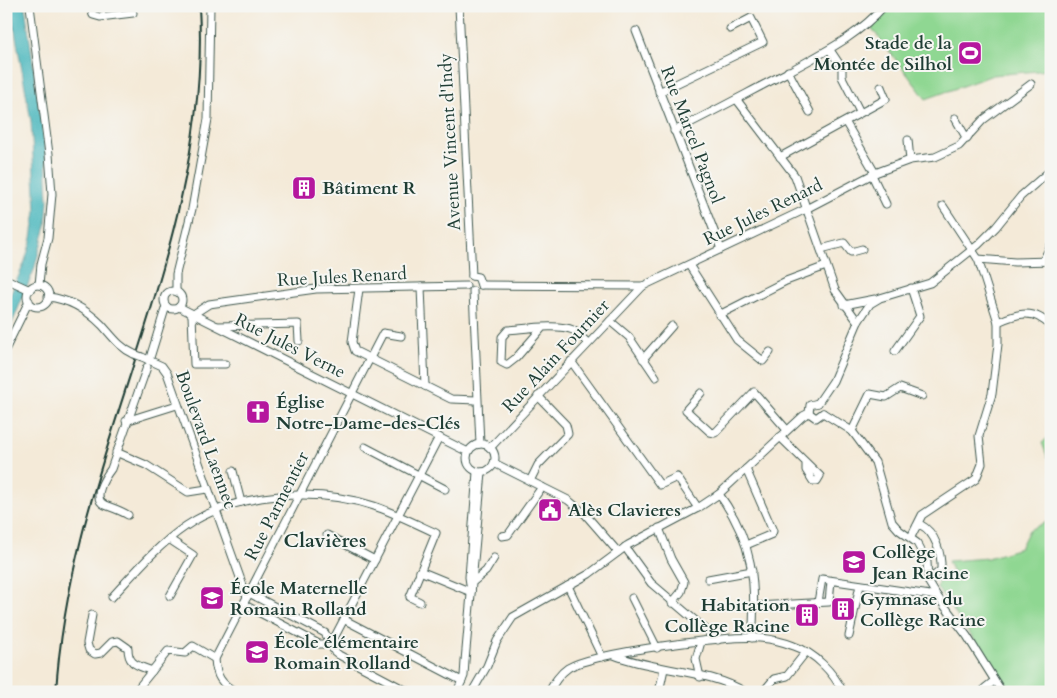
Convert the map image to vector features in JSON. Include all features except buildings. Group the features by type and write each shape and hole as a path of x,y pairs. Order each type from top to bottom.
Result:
{"street":[{"path":"30,6 52,194 48,238 41,264 39,285"},
{"path":"90,6 93,15 100,17 133,13"},
{"path":"166,306 172,309 179,307 182,298 176,291 176,274 192,208 208,119 210,6"},
{"name":"Avenue Vincent d'Indy","path":"459,6 472,276"},
{"path":"674,130 737,100 830,50 873,18 884,6"},
{"path":"659,92 762,42 751,18 730,29"},
{"name":"Rue Marcel Pagnol","path":"636,31 721,250"},
{"path":"830,50 842,68 842,77 860,112"},
{"path":"788,71 810,112"},
{"name":"Rue Jules Renard","path":"481,285 643,286 806,210 873,174 910,160 935,157 959,146 983,120 1031,84"},
{"path":"780,157 886,99 881,87"},
{"path":"737,100 794,176 835,290 858,322"},
{"path":"955,118 967,139"},
{"path":"846,122 886,204"},
{"path":"908,140 910,160"},
{"path":"844,305 880,298 930,283 974,249 996,227 1021,196 1051,170"},
{"path":"911,537 922,515 976,479 982,464 979,436 992,394 998,344 998,322 978,259 974,249 943,206"},
{"path":"821,249 844,243 851,252 862,249"},
{"path":"1043,262 1051,245"},
{"path":"978,259 1051,261"},
{"path":"688,265 737,340 763,360 770,352"},
{"path":"719,315 786,282 826,266"},
{"path":"470,288 481,285 478,277 472,276 467,280 470,288 480,444"},
{"path":"6,279 28,289 31,304 6,348"},
{"path":"28,289 39,285 45,287 48,297 47,302 41,307 31,304"},
{"name":"Rue Alain Fournier","path":"490,448 643,286"},
{"path":"420,287 425,386"},
{"name":"Rue Jules Renard","path":"192,315 209,304 316,289 470,288"},
{"path":"895,351 920,316 911,288"},
{"path":"359,289 352,342 355,351 451,399 477,400"},
{"path":"128,515 121,510 103,504 100,500 103,479 111,470 166,306 164,301 167,293 176,291"},
{"name":"Boulevard Laennec","path":"48,297 78,306 90,314 122,347 146,362 162,366 167,373 207,489 248,595"},
{"path":"809,413 810,405 818,403 832,381 858,322 870,304 880,298"},
{"name":"Rue Jules Verne","path":"179,307 468,452"},
{"path":"998,322 1024,312 1040,317 1051,326"},
{"path":"192,315 194,364 225,364"},
{"path":"610,321 629,337 656,378"},
{"path":"215,326 298,324 299,341"},
{"path":"644,359 672,326"},
{"path":"542,328 516,358 507,365 501,362 502,337 508,330 542,328 572,330 588,343"},
{"name":"Rue Parmentier","path":"215,660 278,541 383,333 401,336"},
{"path":"571,362 660,485 677,477 698,508"},
{"path":"852,432 870,394 886,397 900,388 922,396"},
{"path":"701,392 686,410 710,432 715,433 754,392 787,430"},
{"path":"530,481 538,466 568,434 566,425 538,396"},
{"path":"818,403 822,406 823,413 852,432 875,462 892,522 899,530 917,543 927,562 928,581 967,636 1002,692"},
{"path":"126,421 178,405"},
{"path":"809,413 816,418 823,413"},
{"path":"472,692 487,666 497,640 513,617 568,586 621,550 698,508 719,494 787,430 809,413"},
{"path":"331,644 439,437"},
{"path":"780,437 806,463"},
{"path":"480,472 469,466 468,452 471,448 480,444 490,448 494,455 494,463"},
{"path":"365,447 445,489"},
{"path":"116,452 146,465 188,492 207,489"},
{"path":"494,463 578,507 651,583 718,640"},
{"path":"480,472 494,463"},
{"path":"746,469 773,531 772,534 746,545"},
{"path":"234,471 241,502"},
{"path":"457,692 462,681 466,661 471,592 474,581 480,472"},
{"path":"471,592 469,578 480,472"},
{"path":"502,536 508,535 542,487"},
{"path":"719,494 732,514 746,545 752,571 755,606 752,638"},
{"path":"112,597 169,539 200,518 241,502 280,495 300,495 330,497 372,505 440,534 420,571 410,597 420,602"},
{"path":"917,526 921,525 928,529 942,558 941,570 928,581"},
{"path":"659,528 675,567 683,577 684,582 680,592 672,602"},
{"path":"327,535 375,560"},
{"path":"169,539 193,554 170,596"},
{"path":"474,581 486,572 494,558"},
{"path":"420,571 471,592"},
{"path":"708,579 752,571"},
{"path":"755,606 829,602 832,581 937,596"},
{"path":"849,636 860,585"},
{"path":"568,586 602,656"},
{"path":"248,595 325,632 334,651 339,655 409,692"},
{"path":"632,598 657,648"},
{"path":"243,604 319,644 331,644"},
{"path":"92,615 88,634 89,650 101,653 112,642 118,641 128,648 128,658 131,662 152,671"},
{"path":"345,620 462,681"},
{"path":"549,692 556,679 568,668 602,656 701,642 752,638 794,646 806,652 821,662 834,676 843,692"},
{"path":"700,677 696,659 701,642"},
{"path":"135,692 168,651 190,652 193,646 215,660 218,678 224,686 236,692"},
{"path":"763,692 774,679 787,676 806,652"},
{"path":"614,655 633,663 737,687 745,692"},
{"path":"659,692 664,669"},
{"path":"984,692 985,688 994,681"}],"green space":[{"name":"Stade de la Montée de Silhol","path":"888,6 1051,6 1051,36 1048,37 1049,70 993,75 926,99 870,26"},
{"path":"1051,435 1051,466 1042,443"},
{"path":"1051,520 1051,692 1006,692 982,651 937,588 939,578 953,573 948,561 988,558 1020,548 1029,530"}],"water":[{"path":"12,6 25,6 46,155 48,202 46,226 34,270 6,338 7,302 24,264 32,238 36,211 31,121"}],"railway":[{"path":"56,692 67,605 86,519 164,266 185,181 197,95 199,6"}],"place":[{"name":"Stade de la Montée de Silhol","path":"970,53"},
{"name":"Bâtiment R","path":"304,188"},
{"name":"Église Notre-Dame-des-Clés","path":"258,412"},
{"name":"Alès Clavieres","path":"550,510"},
{"name":"Collège Jean Racine","path":"854,562"},
{"name":"École Maternelle Romain Rolland","path":"212,598"},
{"name":"Gymnase du Collège Racine","path":"843,609"},
{"name":"Habitation Collège Racine","path":"807,615"},
{"name":"École élémentaire Romain Rolland","path":"257,652"}],"district":[{"name":"Clavières","path":"325,540"}]}
